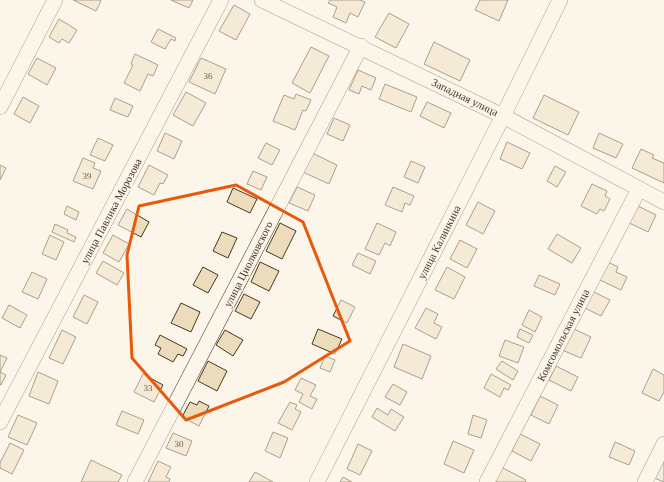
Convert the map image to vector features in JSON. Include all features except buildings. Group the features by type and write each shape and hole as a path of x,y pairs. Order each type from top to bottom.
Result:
{"street":[{"path":"0,107 55,0"},
{"name":"улица Павлика Морозова","path":"0,422 221,0"},
{"name":"Западная улица","path":"262,0 361,46 503,116 664,202"},
{"name":"улица Калинкина","path":"317,482 503,116 560,0"},
{"name":"улица Циолковского","path":"135,482 361,46"},
{"name":"Комсомольская улица","path":"487,482 639,189"},
{"path":"645,482 664,444"}],"highlighted area":[{"path":"236,185 303,222 350,341 284,382 186,420 132,358 127,255 139,206"}]}
